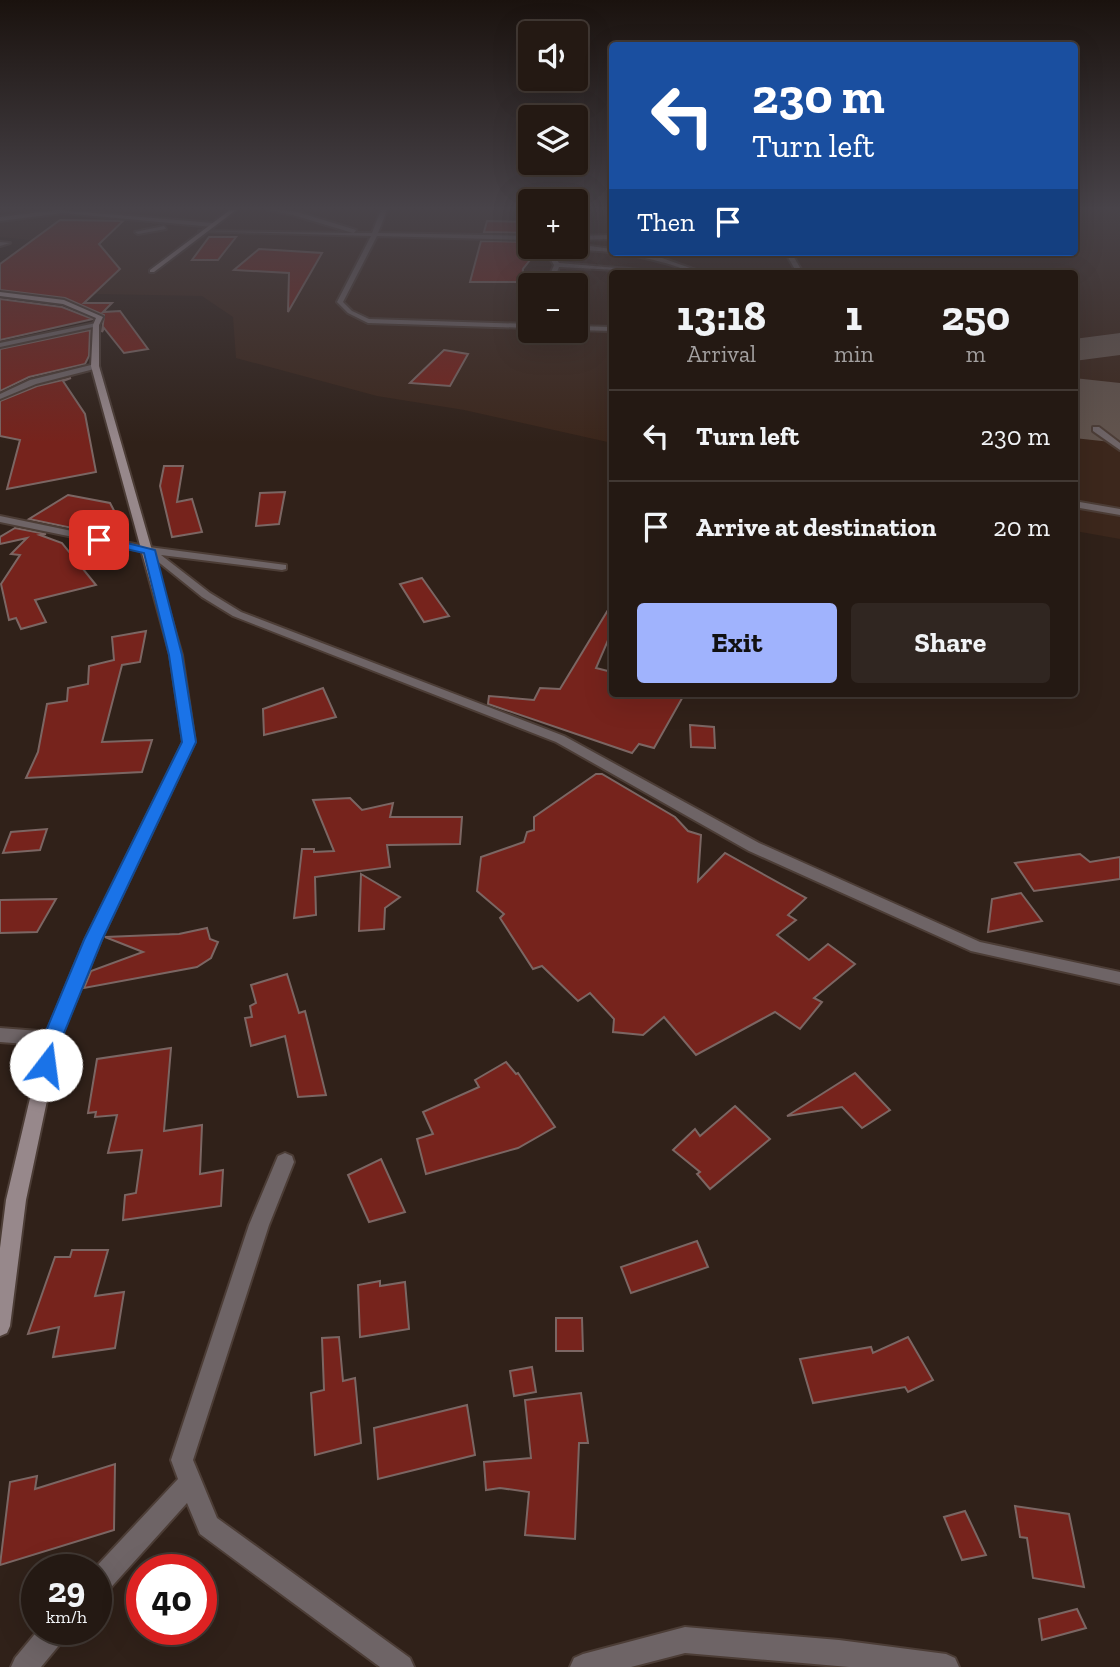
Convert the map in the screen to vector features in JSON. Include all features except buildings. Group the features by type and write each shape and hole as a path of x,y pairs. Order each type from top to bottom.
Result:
{"street":[{"path":"348,288 341,302 350,312 368,321 518,326"},
{"path":"0,293 76,306 100,317 96,325 95,366 149,550 176,655 189,742 93,940 52,1038 16,1200 0,1326"},
{"path":"0,345 96,325"},
{"path":"588,328 609,329"},
{"path":"0,397 33,382 95,366"},
{"path":"1096,429 1117,446"},
{"path":"1078,505 1120,512"},
{"path":"0,519 149,550 282,567"},
{"path":"149,550 206,595 237,614 560,739 731,835 977,947 1120,978"},
{"path":"0,1035 52,1038"},
{"path":"285,1162 259,1225 182,1460 208,1526 401,1667"},
{"path":"112,1568 191,1482"},
{"path":"583,1667 685,1640 839,1653 946,1667"},
{"path":"24,1667 43,1645"}],"shaded area":[{"path":"48,288 518,288 518,343 588,343 588,288 609,288 609,442 464,410 377,396 236,358 233,317 202,296 47,293"},
{"path":"1078,288 1120,288 1120,539 1078,532"}],"taxiway":[{"path":"1078,349 1120,344"}],"runway":[{"path":"1078,408 1120,413"}],"route":[{"path":"46,1065 52,1038 93,940 189,742 176,655 149,550 99,540"}]}
